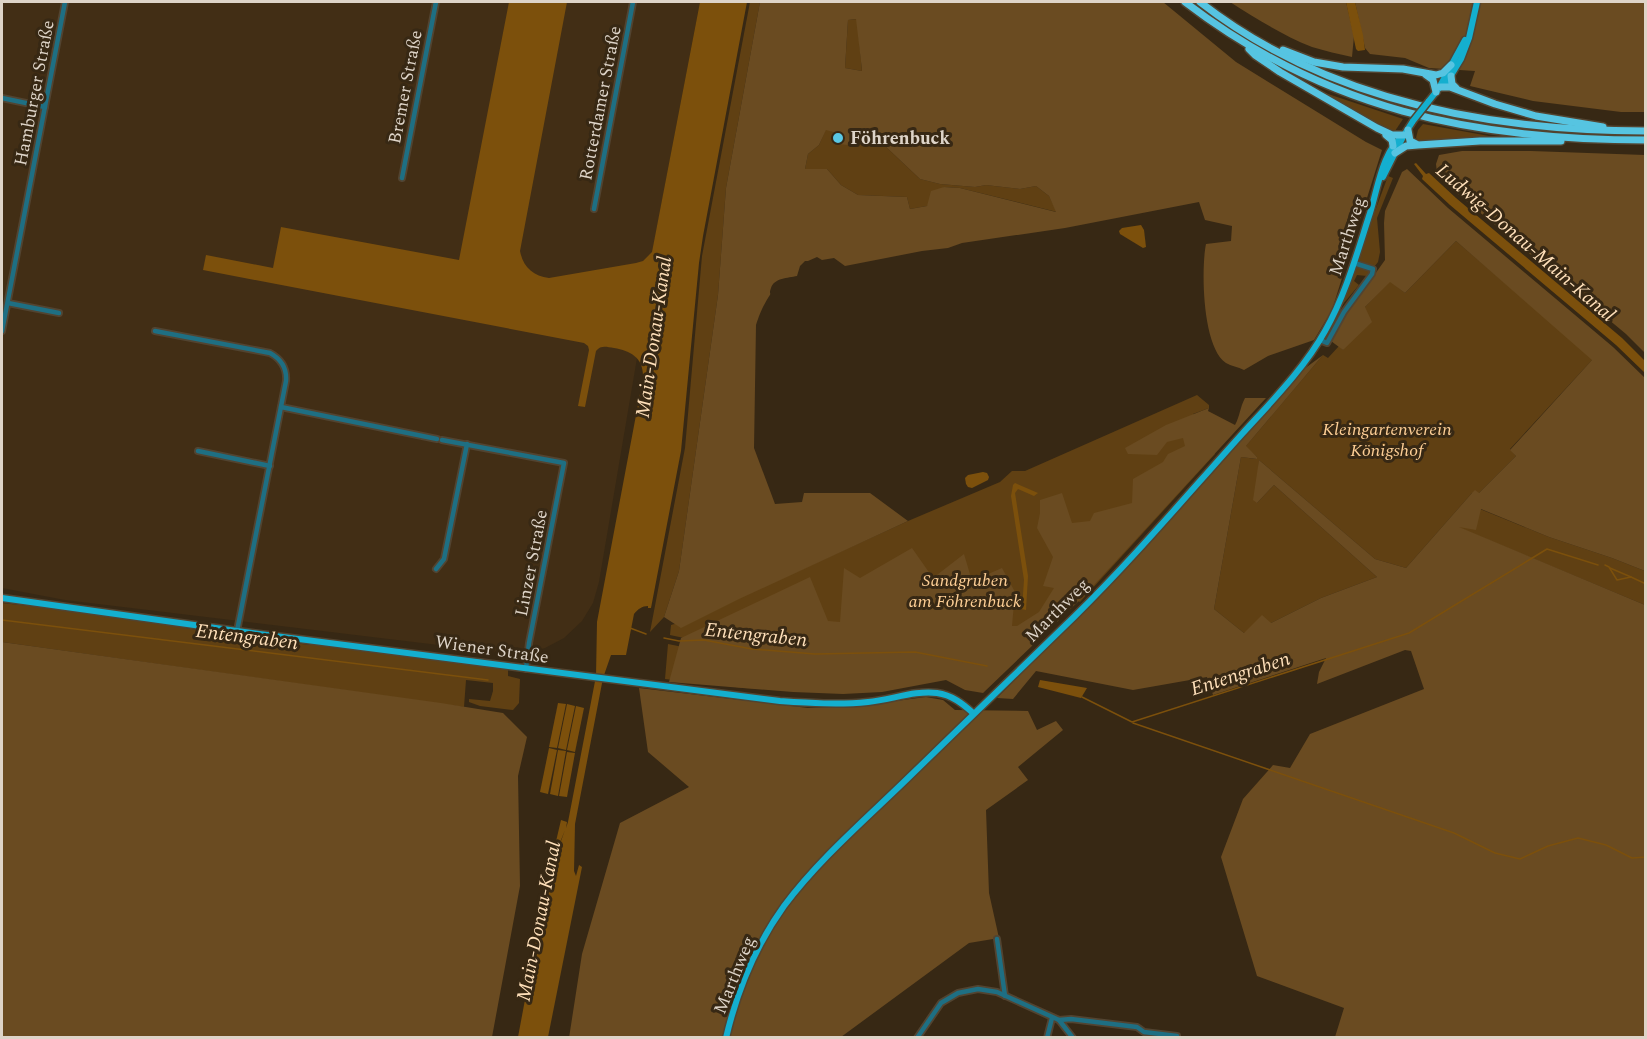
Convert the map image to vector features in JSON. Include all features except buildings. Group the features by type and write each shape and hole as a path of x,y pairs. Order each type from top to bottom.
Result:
{"highway":[{"path":"1185,2 1275,61 1321,83 1394,109 1478,128 1520,134 1581,139 1646,140"},
{"path":"1200,2 1261,43 1307,67 1380,95 1420,107 1483,120 1526,125 1646,131"},
{"path":"1243,42 1267,64 1377,128 1392,135 1406,132 1410,141 1418,144"},
{"path":"1261,43 1276,46 1299,57 1326,65 1403,69 1439,74 1451,65"},
{"path":"1423,73 1433,80 1438,89 1448,86 1495,104 1530,114 1623,131"},
{"path":"1450,76 1452,84 1461,91"},
{"path":"1377,128 1391,139 1393,152 1418,144 1581,139"}],"main road":[{"path":"1438,89 1447,82 1462,56 1469,38 1477,2"},
{"path":"1438,89 1472,26"},
{"name":"Marthweg","path":"726,1038 738,996 754,957 789,901 846,838 1075,616 1286,385 1320,340 1338,306 1354,263 1381,173 1406,132 1438,89"},
{"name":"Wiener Straße","path":"2,598 731,696 811,703 867,702 935,693 950,697 974,713"}],"street":[{"name":"Hamburger Straße","path":"2,332 65,2"},
{"name":"Bremer Straße","path":"402,178 436,2"},
{"name":"Rotterdamer Straße","path":"594,209 633,2"},
{"path":"2,99 45,106"},
{"path":"1320,340 1327,343 1344,312 1372,274 1373,269 1354,263"},
{"path":"8,303 59,313"},
{"path":"155,331 270,353 281,361 286,370 286,381 237,631"},
{"path":"281,407 467,444 444,559 436,570"},
{"name":"Linzer Straße","path":"467,444 564,463 526,669"},
{"path":"198,451 270,466"},
{"path":"997,939 1005,996"},
{"path":"917,1038 941,1003 952,996 978,989 997,992 1059,1020 1080,1020 1137,1027 1144,1035 1177,1036"},
{"path":"1047,1038 1052,1018"},
{"path":"1059,1020 1073,1038"}],"shaded area":[{"path":"2,2 700,2 654,243 599,582 593,603 582,621 564,638 545,648 521,654 505,653 65,600 2,588"}],"green space":[{"path":"750,2 760,2 726,188 718,295 679,571 664,617 650,632 685,448 702,256"},
{"path":"760,2 1163,2 1236,62 1382,150 1332,310 1314,340 1268,356 1244,370 1226,363 1218,354 1212,341 1205,306 1204,255 1206,244 1231,241 1232,226 1205,220 1199,202 1065,228 962,243 948,248 845,266 834,258 822,260 817,257 805,261 800,266 797,276 775,282 756,325 754,448 775,504 802,502 804,493 870,493 908,521 681,628 664,617 679,571 718,295 726,188","holes":["856,19 862,70 862,71 845,68 848,20","866,128 920,179 940,184 975,187 986,185 1020,189 1036,186 1049,196 1056,212 960,188 944,187 931,191 927,206 910,209 907,197 858,195 841,185 827,169 805,169 808,154 819,145 826,130 836,133 837,144 849,145"]},
{"path":"1230,2 1346,2 1354,36 1352,57 1301,42"},
{"path":"1355,2 1645,2 1645,112 1621,112 1533,101 1470,86 1475,71 1429,68 1405,58 1370,54 1365,48"},
{"path":"857,19 862,71 845,68 848,20"},
{"path":"1319,91 1403,119 1395,131 1380,126"},
{"path":"1423,124 1489,136 1420,142 1416,138"},
{"path":"866,128 920,179 940,184 975,187 986,185 1020,189 1036,186 1049,196 1057,212 960,188 944,187 927,206 910,209 907,197 858,195 841,185 827,169 805,169 808,154 819,145 826,129 836,133"},
{"path":"1462,151 1645,155 1645,353 1626,334 1459,195 1437,173 1436,164 1439,155"},
{"path":"1407,169 1448,208 1613,347 1645,378 1645,571 1549,537 1481,509 1476,530 1459,527 1645,605 1645,1037 1335,1037 1344,1008 1257,976 1221,857 1243,799 1273,765 1290,768 1310,734 1424,689 1411,651 1405,650 1317,684 1319,672 1326,658 1213,695 1207,677 1133,690 1036,671 1013,699 997,698 1070,624 1304,369 1323,355 1246,446 1257,459 1241,457 1214,609 1244,633 1262,615 1271,623 1321,598 1377,577 1274,485 1257,503 1253,500 1259,460 1375,559 1406,568 1472,493 1475,490 1479,493 1516,456 1510,450 1592,360 1456,241 1405,293 1390,282 1365,307 1372,322 1343,350 1331,341 1345,316 1385,260 1385,211 1402,172"},
{"path":"1388,176 1393,178 1377,218 1380,252 1378,262 1367,276 1357,275 1354,281 1359,285 1343,304 1341,303"},
{"name":"Kleingartenverein Königshof","path":"1456,241 1593,359 1510,449 1516,456 1479,493 1472,493 1406,568 1375,559 1259,460 1257,503 1274,485 1377,577 1321,598 1271,623 1244,633 1214,609 1241,457 1256,459 1257,457 1245,447 1323,355 1328,358 1339,346 1343,350 1365,307 1390,281 1405,293"},
{"name":"Sandgruben am Föhrenbuck","path":"1197,395 1209,405 1209,408 1193,414 1215,454 1080,602 1076,600 954,676 808,691 744,688 665,679 668,644 683,647 684,638 670,635 671,625 695,618 908,521 1000,482 1012,471 1025,471"},
{"name":"Sandgruben am Föhrenbuck","path":"1245,398 1266,398 1082,598 983,693 965,690 946,680 882,692 843,694 669,682 681,638 810,577 828,621 840,622 844,568 860,578 912,548 933,578 964,554 972,581 1002,568 1015,592 1012,626 1017,626 1039,612 1054,588 1043,586 1053,557 1037,528 1040,500 1062,493 1072,523 1090,521 1094,513 1132,503 1133,479 1163,462 1168,454 1185,446 1183,438 1167,442 1157,455 1128,454 1125,448 1166,425 1209,408 1208,411 1235,425"},
{"path":"1480,509 1549,537 1645,571 1645,605 1455,526"},
{"path":"2,603 169,625 263,642 270,640 315,644 508,669 508,676 520,679 519,703 513,710 480,706 469,702 469,699 490,701 493,683 466,680 464,707 2,642"},
{"path":"2,642 503,713 527,737 518,776 520,886 492,1037 2,1037"},
{"path":"639,688 808,708 858,706 926,697 943,700 955,710 1028,711 1037,730 1056,721 1063,730 1018,767 1028,780 986,810 989,893 999,938 969,943 841,1037 569,1038 582,954 620,823 689,787 648,752"}],"water":[{"name":"Main-Donau-Kanal","path":"509,2 567,2 520,251 530,270 549,278 636,263 643,261 652,252 700,2 747,2 703,236 681,451 651,608 644,607 634,614 626,655 611,655 603,678 575,824 574,871 576,876 579,865 582,867 548,1037 518,1037 548,877 565,830 550,867 561,820 567,822 566,828 568,822 596,676 597,622 643,378 641,365 626,351 609,347 600,348 596,351 585,407 578,406 589,350 584,343 203,270 206,255 273,268 281,227 459,260"},
{"path":"1346,2 1355,2 1365,50 1356,49"},
{"path":"1416,163 1426,174 1429,173 1622,338 1645,361 1645,373 1616,345 1450,205 1422,179 1423,176 1414,164"},
{"path":"1141,225 1144,230 1146,247 1143,248 1120,234 1119,231 1122,228"},
{"path":"987,473 988,480 972,488 968,487 965,478 968,475"},
{"path":"1015,483 1038,493 1034,496 1018,489 1015,493 1028,576 1026,610 1022,609 1024,580 1011,496"},
{"path":"1040,680 1087,688 1081,698 1038,687"},
{"path":"558,703 566,704 557,748 549,747"},
{"path":"567,704 575,706 566,750 558,748"},
{"path":"576,706 584,708 575,752 567,750"},
{"path":"549,748 557,750 548,794 540,792"},
{"path":"558,750 566,751 558,796 550,794"},
{"path":"567,752 575,753 567,797 559,796"}],"waterway":[{"name":"Entengraben","path":"1082,697 1132,722 1409,633 1547,549 1598,565"},
{"path":"1605,565 1609,567 1617,580 1631,577 1646,584"},
{"path":"1610,568 1631,577"},
{"name":"Entengraben","path":"2,620 488,680"},
{"name":"Entengraben","path":"630,628 646,634"},
{"name":"Entengraben","path":"664,638 679,641 704,640 752,649 815,654 915,652 987,666"},
{"path":"1133,723 1454,833 1495,853 1520,859 1548,846 1578,838 1606,845 1632,858 1646,857"}],"place":[{"name":"Föhrenbuck","path":"838,138"}],"water label":[{"name":"Ludwig-Donau-Main-Kanal","path":"1526,242"}]}
